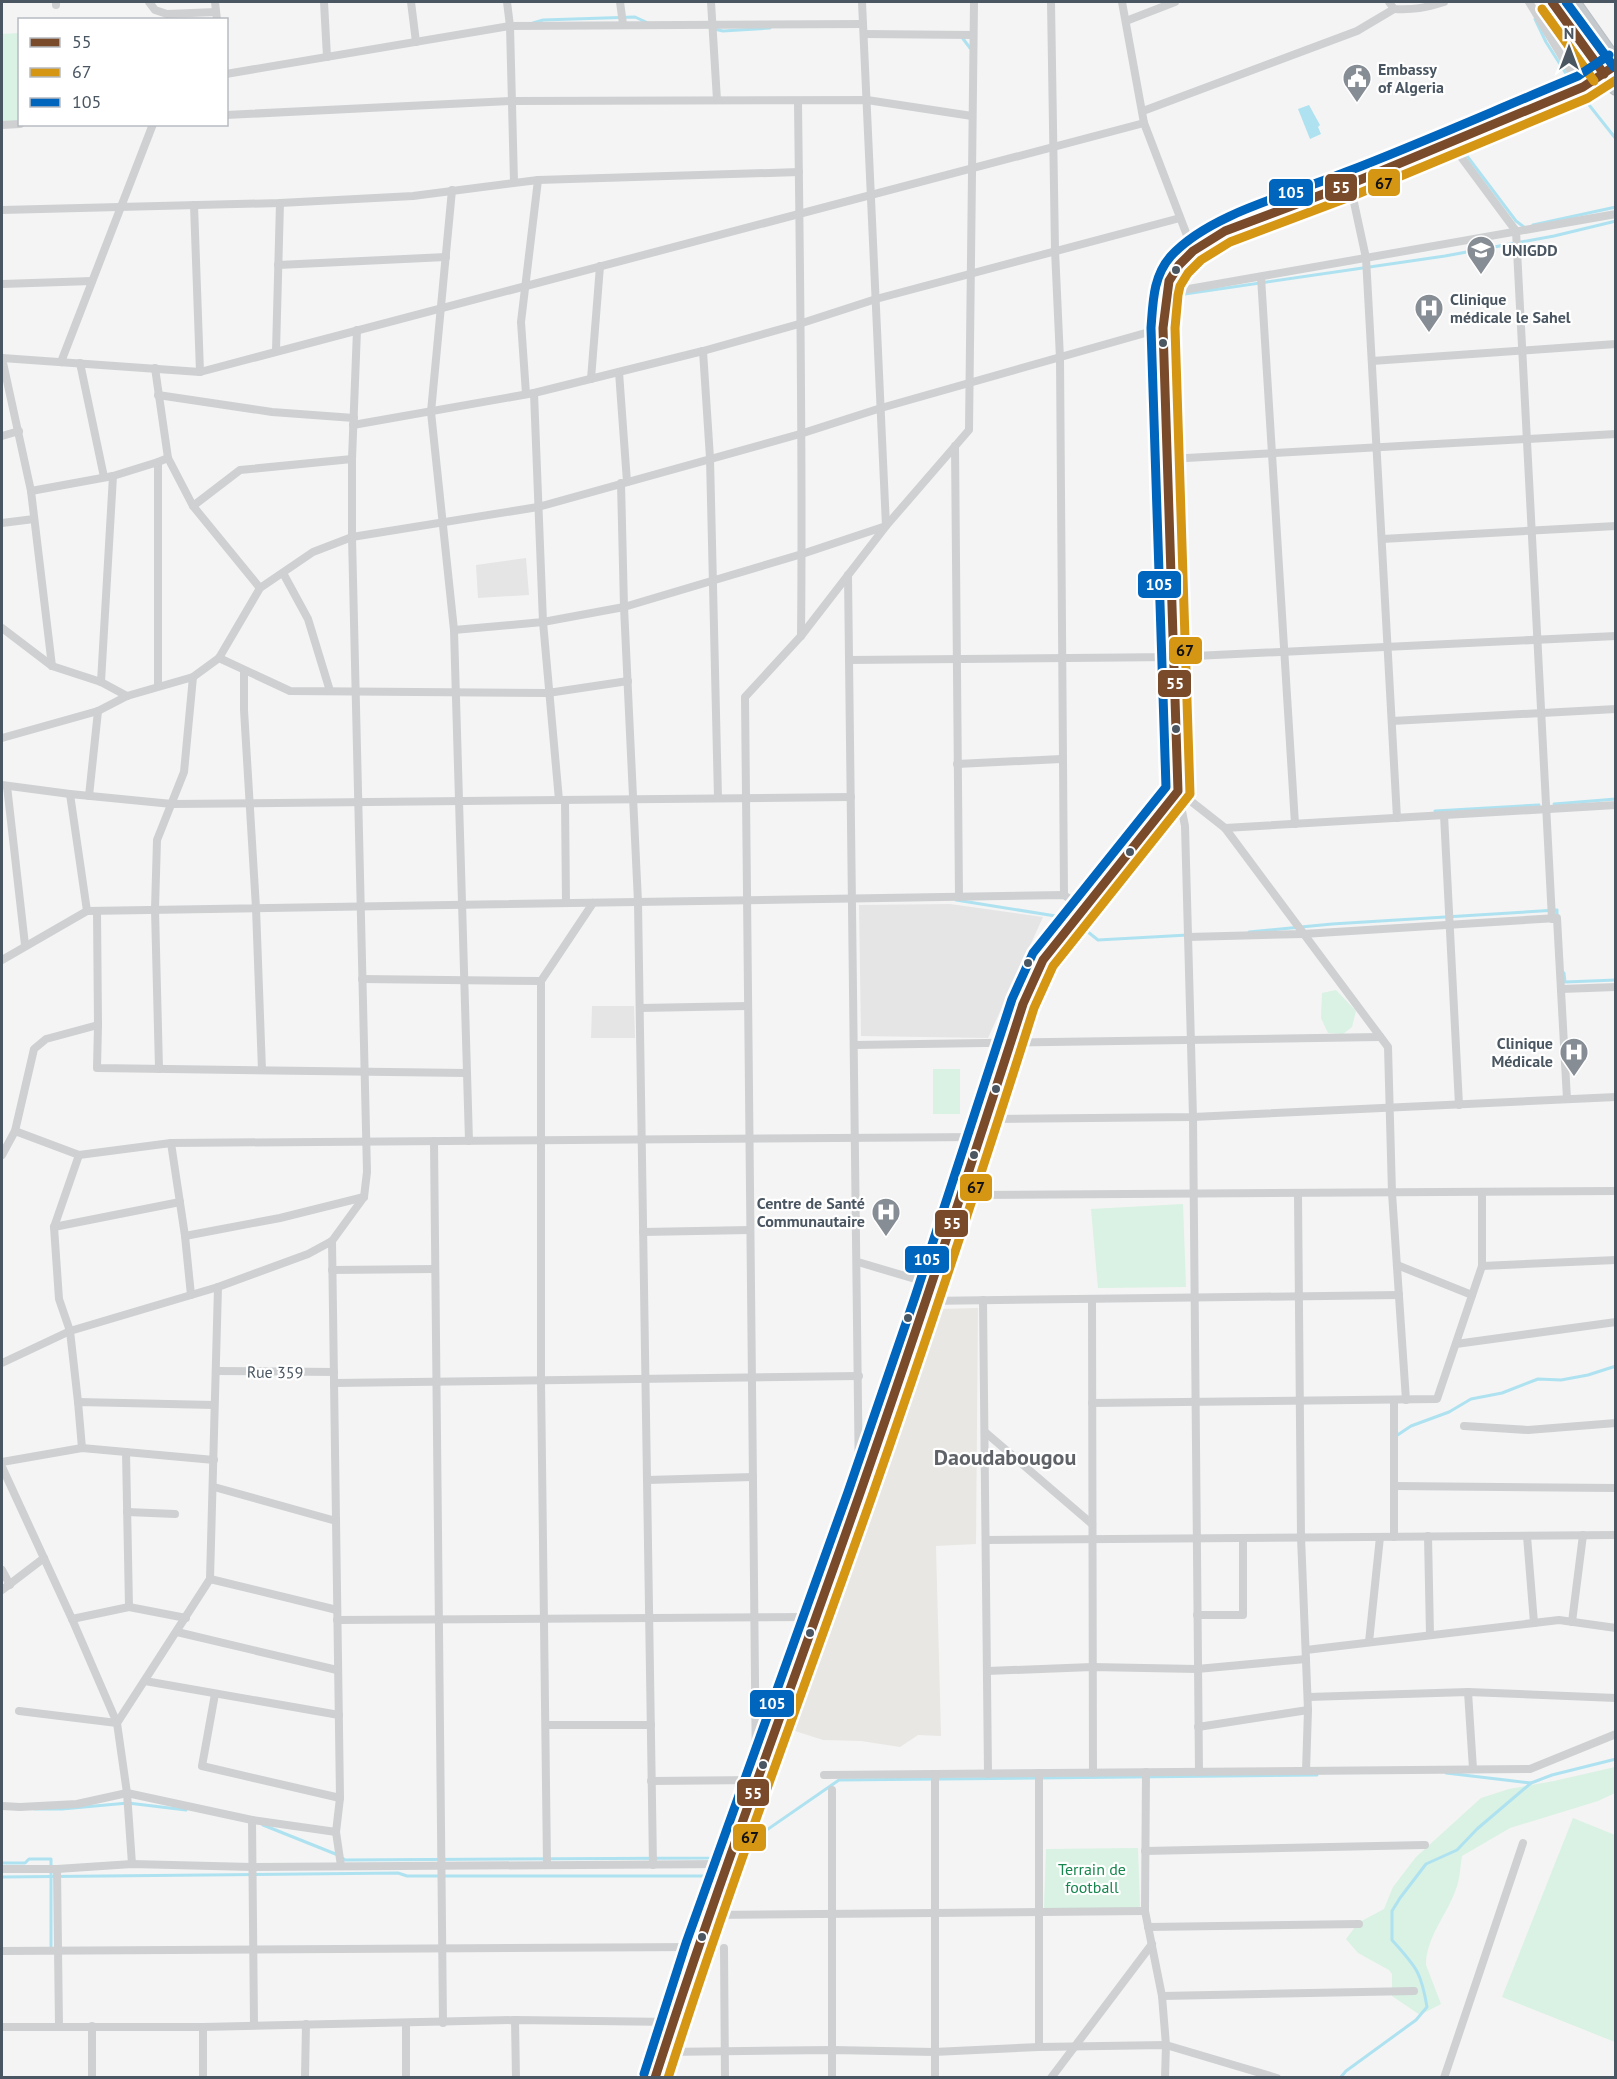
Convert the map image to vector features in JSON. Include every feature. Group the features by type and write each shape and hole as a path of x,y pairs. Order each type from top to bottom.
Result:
{"highway":[{"path":"1552,2 1616,88"},
{"path":"1573,2 1616,64"}],"street":[{"path":"149,2 155,10 166,14 216,16 215,2"},
{"path":"324,2 327,57"},
{"path":"411,2 416,42"},
{"path":"507,2 510,26 514,182"},
{"path":"620,2 623,24"},
{"path":"711,2 717,100"},
{"path":"862,2 886,526"},
{"path":"756,1780 745,697 801,636 886,526 969,430 974,2"},
{"path":"1051,2 1055,250 1060,359 1064,895"},
{"path":"1122,2 1144,123 1193,251"},
{"path":"1126,21 1175,2"},
{"path":"1389,2 1394,9"},
{"path":"1143,111 1357,31 1394,9 1422,10 1444,2"},
{"path":"1529,2 1570,70 1583,87"},
{"path":"228,74 510,26 863,24"},
{"path":"864,34 973,35"},
{"path":"1199,1772 1193,1118 1185,826 1178,791 1162,328 1166,293 1179,265 1193,251 1225,231 1350,184 1583,87 1616,64"},
{"path":"798,100 800,434 803,490 801,636"},
{"path":"228,115 512,101 867,100 972,116"},
{"path":"52,666 31,491 2,358 200,372 1144,123"},
{"path":"2,125 18,124"},
{"path":"61,362 152,126"},
{"path":"1450,142 1516,231 1552,919"},
{"path":"2,210 280,203 413,196 538,180 799,172"},
{"path":"538,180 521,322 530,394 548,693 562,800 566,903"},
{"path":"1350,184 1366,258 1397,818"},
{"path":"452,190 431,412 454,630 469,1141"},
{"path":"276,351 280,203"},
{"path":"194,204 200,372"},
{"path":"1166,293 1616,213"},
{"path":"158,395 353,422 431,412 530,394 703,351 876,299 1180,218"},
{"path":"278,265 446,257"},
{"path":"591,379 600,266"},
{"path":"1261,277 1295,824"},
{"path":"2,284 92,281"},
{"path":"2,738 98,711 127,696 193,677 219,658 260,588 313,552 352,537 538,507 800,434 881,408 1060,359 1162,328"},
{"path":"2,1363 70,1331 218,1287 308,1254 332,1241 364,1197 367,1172 352,537 352,459 357,330"},
{"path":"1372,361 1616,344"},
{"path":"703,351 710,458 718,798"},
{"path":"80,363 109,476 102,682"},
{"path":"155,369 168,458 193,506 260,588"},
{"path":"619,372 624,482 624,607 638,902 653,1865"},
{"path":"2,436 19,431"},
{"path":"1168,459 1616,434"},
{"path":"955,446 958,897"},
{"path":"31,491 109,476 168,458"},
{"path":"193,506 240,470 352,459"},
{"path":"158,462 158,686"},
{"path":"2,523 34,519"},
{"path":"454,630 543,622 624,607 802,554 886,526"},
{"path":"1382,539 1616,526"},
{"path":"283,573 308,619 330,691"},
{"path":"848,575 859,1496"},
{"path":"2,628 52,666 102,682 127,696"},
{"path":"849,660 1174,657 1616,636"},
{"path":"219,658 290,691 548,693 628,681"},
{"path":"244,671 248,803 256,909 262,1070"},
{"path":"159,1069 155,909 157,840 184,772 193,677"},
{"path":"1392,721 1616,709"},
{"path":"89,796 98,711"},
{"path":"957,764 1062,759"},
{"path":"25,945 4,785 172,804 851,797"},
{"path":"1178,791 1225,828 1388,1047 1392,1193 1406,1400"},
{"path":"655,2078 697,1947 859,1496 932,1284 1023,1004 1043,960 1178,791"},
{"path":"70,794 87,911"},
{"path":"1225,828 1616,805"},
{"path":"1444,815 1459,1105"},
{"path":"2,960 87,911 1064,895 1083,908"},
{"path":"547,1865 541,1381 541,981 593,903"},
{"path":"97,911 99,1025 97,1068 466,1073"},
{"path":"1188,937 1304,934 1557,918 1567,1099"},
{"path":"362,979 541,981"},
{"path":"1561,989 1616,987"},
{"path":"640,1008 748,1006"},
{"path":"2,1155 15,1131 34,1049 46,1039 99,1025"},
{"path":"854,1045 1380,1037"},
{"path":"986,1119 1193,1118 1616,1097"},
{"path":"15,1131 80,1155 171,1143 981,1137"},
{"path":"434,1142 443,2023"},
{"path":"171,1143 191,1295"},
{"path":"80,1155 54,1227 58,1299 70,1331 82,1448"},
{"path":"962,1196 1616,1191"},
{"path":"1092,1403 1437,1400 1482,1266 1482,1192"},
{"path":"1298,1194 1301,1537 1308,1697 1306,1771"},
{"path":"185,1236 280,1218 364,1197"},
{"path":"54,1227 180,1202"},
{"path":"643,1232 750,1230"},
{"path":"332,1241 340,1798 336,1832 341,1866"},
{"path":"1482,1266 1616,1260"},
{"path":"858,1262 932,1284"},
{"path":"1397,1265 1472,1295"},
{"path":"332,1270 435,1269"},
{"path":"117,1723 210,1579 218,1287"},
{"path":"926,1301 1399,1295"},
{"path":"1092,1299 1093,1773"},
{"path":"983,1300 988,1774"},
{"path":"1456,1344 1616,1322"},
{"name":"Rue 359","path":"216,1371 334,1372"},
{"path":"334,1383 859,1376"},
{"path":"1394,1400 1394,1537"},
{"path":"78,1402 214,1405"},
{"path":"1464,1426 1528,1430 1616,1423"},
{"path":"985,1432 1092,1524"},
{"path":"2,1462 82,1448 214,1460"},
{"path":"126,1452 129,1607"},
{"path":"2,1467 117,1723 127,1792 132,1864"},
{"path":"647,1480 753,1478"},
{"path":"214,1486 336,1521"},
{"path":"1394,1486 1616,1488"},
{"path":"127,1512 175,1514"},
{"path":"1572,1622 1582,1535"},
{"path":"986,1540 1616,1535"},
{"path":"1428,1536 1430,1635"},
{"path":"1527,1536 1534,1623"},
{"path":"1369,1642 1380,1537"},
{"path":"1197,1615 1244,1615 1243,1538"},
{"path":"2,1590 44,1558"},
{"path":"2,1570 10,1585"},
{"path":"210,1579 337,1610"},
{"path":"72,1619 129,1607 186,1618"},
{"path":"337,1620 816,1617"},
{"path":"1306,1650 1559,1620 1616,1628"},
{"path":"177,1632 338,1670"},
{"path":"987,1671 1092,1667 1197,1669 1306,1659"},
{"path":"145,1681 339,1714"},
{"path":"1308,1697 1468,1692 1616,1698"},
{"path":"1468,1692 1473,1769"},
{"path":"215,1694 202,1766 340,1798"},
{"path":"1198,1727 1308,1710"},
{"path":"19,1711 117,1723"},
{"path":"546,1725 651,1725"},
{"path":"824,1775 1530,1768 1616,1734"},
{"path":"1146,1772 1145,1911 1162,1996 1166,2045 1165,2078"},
{"path":"1039,1773 1040,2047"},
{"path":"935,1774 935,2078"},
{"path":"651,1781 756,1780"},
{"path":"832,1790 832,2078"},
{"path":"2,1806 77,1804 127,1792 252,1820 336,1832"},
{"path":"252,1820 254,2025"},
{"path":"1444,2078 1523,1843"},
{"path":"1145,1851 1425,1845"},
{"path":"2,1869 57,1869 132,1864 252,1867 727,1863"},
{"path":"57,1869 59,2026"},
{"path":"709,1915 1145,1911"},
{"path":"1148,1927 1359,1924"},
{"path":"1051,2078 1152,1944"},
{"path":"2,1951 697,1947"},
{"path":"724,1948 725,2078"},
{"path":"1162,1996 1414,1991"},
{"path":"2,2027 203,2027 515,2020 674,2022"},
{"path":"515,2020 516,2078"},
{"path":"305,2078 306,2024"},
{"path":"406,2024 406,2078"},
{"path":"92,2026 92,2078"},
{"path":"203,2027 203,2078"},
{"path":"663,2052 832,2050 934,2052 1040,2047 1166,2045 1276,2078"}],"shaded area":[{"path":"526,558 529,595 478,598 476,565"},
{"path":"950,904 1043,917 988,1038 861,1036 859,905"},
{"path":"592,1006 634,1006 635,1038 591,1038"},
{"path":"978,1308 976,1544 936,1546 941,1736 918,1735 900,1747 861,1741 823,1740 789,1729 937,1309"}],"green space":[{"path":"18,33 18,121 2,121 2,34"},
{"path":"1336,990 1356,1011 1352,1027 1343,1034 1328,1033 1321,1018 1322,993"},
{"path":"933,1069 960,1069 960,1114 933,1114"},
{"path":"1183,1204 1186,1287 1098,1288 1091,1209"},
{"path":"1615,1767 1615,1793 1598,1801 1510,1828 1462,1856 1456,1889 1429,1945 1427,1955 1426,1965 1441,2004 1420,2015 1392,1996 1392,1974 1389,1970 1358,1953 1346,1939 1358,1923 1384,1909 1393,1887 1416,1857 1481,1798 1509,1789"},
{"path":"1573,1818 1615,1835 1615,2042 1502,1997"},
{"name":"Terrain de football","path":"1138,1848 1140,1908 1044,1909 1046,1849"}],"water":[{"path":"1309,105 1320,125 1318,127 1321,134 1310,139 1298,109"}],"waterway":[{"path":"533,23 543,20 635,17 648,23"},
{"path":"1535,19 1546,42 1572,83"},
{"path":"714,29 723,31 770,28"},
{"path":"961,36 970,48"},
{"path":"956,900 1068,918 1154,810 1162,792 1164,737 1153,314 1158,289 1171,261 1197,235 1572,83"},
{"path":"1578,91 1616,139"},
{"path":"1464,152 1516,221 1524,227"},
{"path":"1533,225 1616,207"},
{"path":"1178,295 1445,256 1554,236 1616,221"},
{"path":"1554,804 1616,799"},
{"path":"1435,811 1539,805"},
{"path":"1249,932 1332,924 1557,910 1557,916"},
{"path":"861,1458 915,1306 997,1044 1029,964 1059,917"},
{"path":"1083,928 1098,940 1188,935"},
{"path":"1564,973 1565,982 1616,980"},
{"path":"1396,1438 1411,1426 1449,1412 1471,1399 1502,1393 1538,1379 1561,1380 1588,1375 1616,1366"},
{"path":"758,1750 856,1473"},
{"path":"1340,2078 1346,2071 1416,2020 1427,2007 1420,1977 1392,1940 1392,1911 1426,1864 1457,1850 1477,1829 1531,1783 1552,1775 1616,1759"},
{"path":"724,1844 753,1764"},
{"path":"1446,1773 1531,1783"},
{"path":"738,1841 758,1836 839,1780 1317,1775"},
{"path":"35,1809 128,1803 186,1810"},
{"path":"263,1825 338,1855 345,1860 711,1858 724,1844 732,1842"},
{"path":"2,1863 25,1863 29,1859 51,1859 51,1946"},
{"path":"2,1877 398,1873 407,1876 712,1876 647,2078"}],"transit line":[{"name":"55","path":"1552,2 1604,74"},
{"name":"105","path":"1566,2 1614,67"},
{"name":"67","path":"1542,9 1594,81"},
{"name":"105","path":"644,2074 686,1943 848,1492 915,1297 1012,999 1033,953 1166,787 1151,328 1155,290 1161,272 1171,256 1188,241 1230,216 1375,161 1578,76 1609,55"},
{"name":"55","path":"655,2078 729,1859 880,1435 1023,1004 1043,960 1178,791 1163,328 1169,281 1179,265 1193,251 1225,231 1350,184 1583,87 1616,65"},
{"name":"67","path":"668,2078 742,1860 913,1377 1034,1008 1053,966 1190,794 1175,328 1180,286 1188,273 1201,260 1230,242 1355,195 1588,98 1616,80"}],"place":[{"name":"Embassy of Algeria","path":"1357,104"},
{"name":"UNIGDD","path":"1481,276"},
{"name":"Clinique médicale le Sahel","path":"1429,334"},
{"name":"Clinique Médicale","path":"1574,1078"},
{"name":"Centre de Santé Communautaire","path":"886,1238"}],"district":[{"name":"Daoudabougou","path":"1005,1457"}]}
